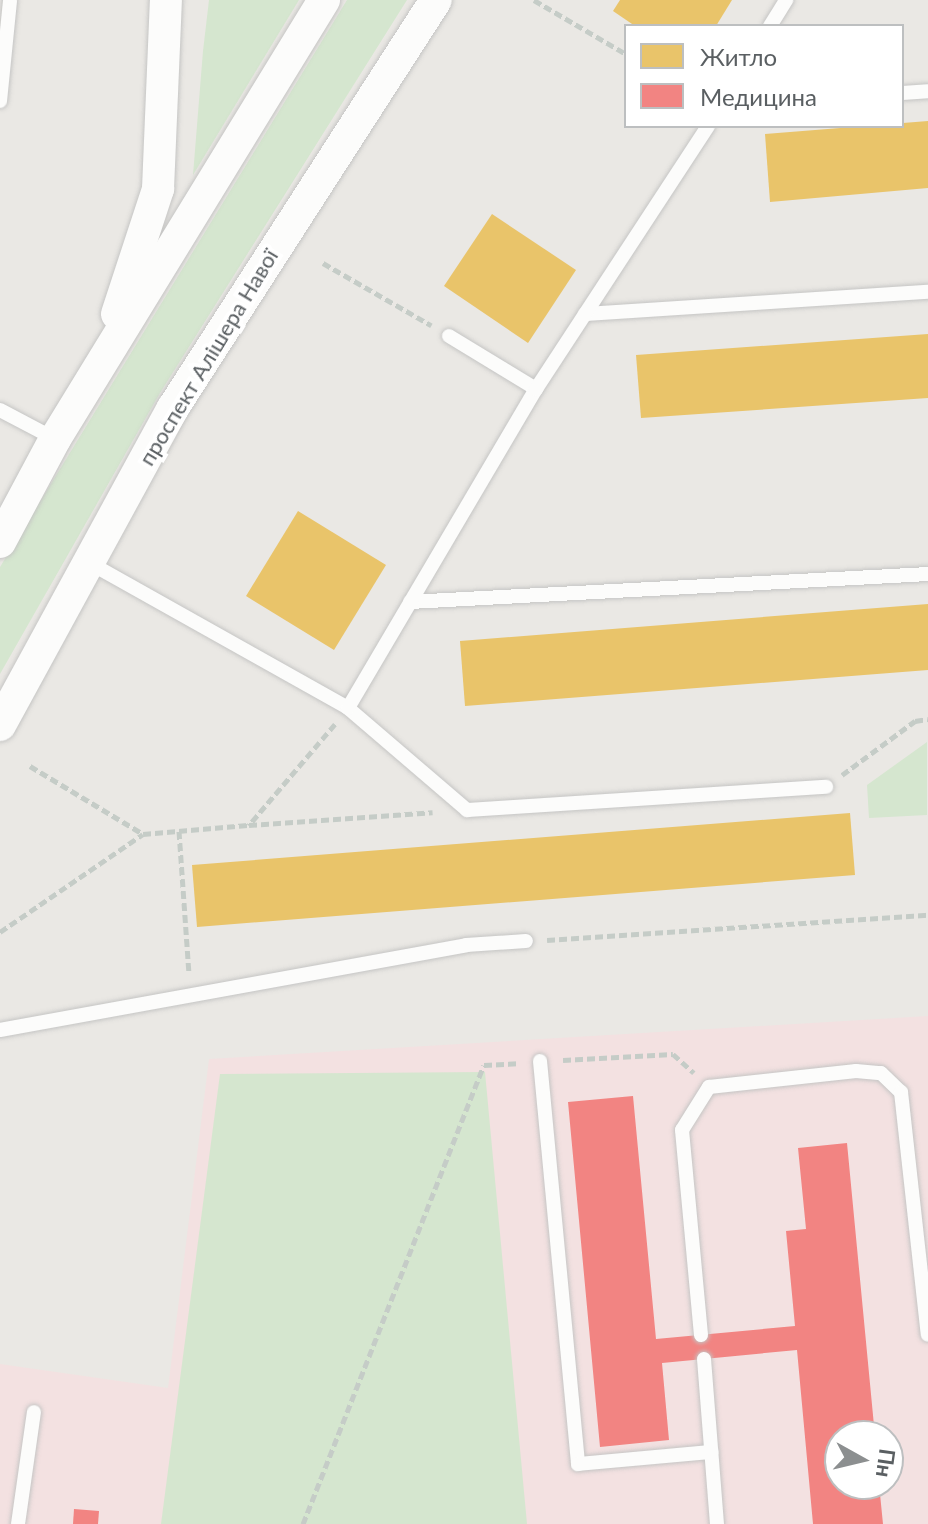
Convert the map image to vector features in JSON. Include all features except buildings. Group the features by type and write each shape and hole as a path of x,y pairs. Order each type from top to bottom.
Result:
{"street":[{"path":"102,363 158,189 166,0"},
{"path":"0,542 55,439 324,0"},
{"name":"проспект Алішера Навої","path":"0,725 7,697 88,562 173,408 436,0"}],"lane":[{"path":"0,101 10,0"},
{"path":"771,24 786,0"},
{"path":"904,93 928,91"},
{"path":"348,708 536,389 707,128"},
{"path":"585,314 928,292"},
{"path":"449,336 536,389"},
{"path":"0,410 55,439"},
{"path":"88,562 348,708 467,810 826,787"},
{"path":"410,602 928,574"},
{"path":"0,1030 466,945 526,941"},
{"path":"540,1061 578,1464 711,1452"},
{"path":"701,1335 682,1130 709,1087 856,1071 881,1073 901,1092 928,1335"},
{"path":"704,1359 717,1524"},
{"path":"18,1524 34,1412"}],"path":[{"path":"534,0 624,53"},
{"path":"323,263 449,336"},
{"path":"249,825 348,708"},
{"path":"826,787 915,721 928,719"},
{"path":"30,766 143,834"},
{"path":"0,932 143,834 467,810"},
{"path":"179,831 191,995"},
{"path":"526,941 928,915"},
{"path":"303,1524 484,1065 673,1054 709,1087"}],"shaded area":[{"path":"928,1016 928,1524 0,1524 0,1364 168,1388 209,1059"}],"green space":[{"path":"209,0 299,0 193,175 203,51"},
{"path":"347,0 407,0 160,393 0,674 0,567"},
{"path":"927,742 927,815 869,818 867,785"},
{"path":"485,1072 527,1524 161,1524 220,1074"}]}
